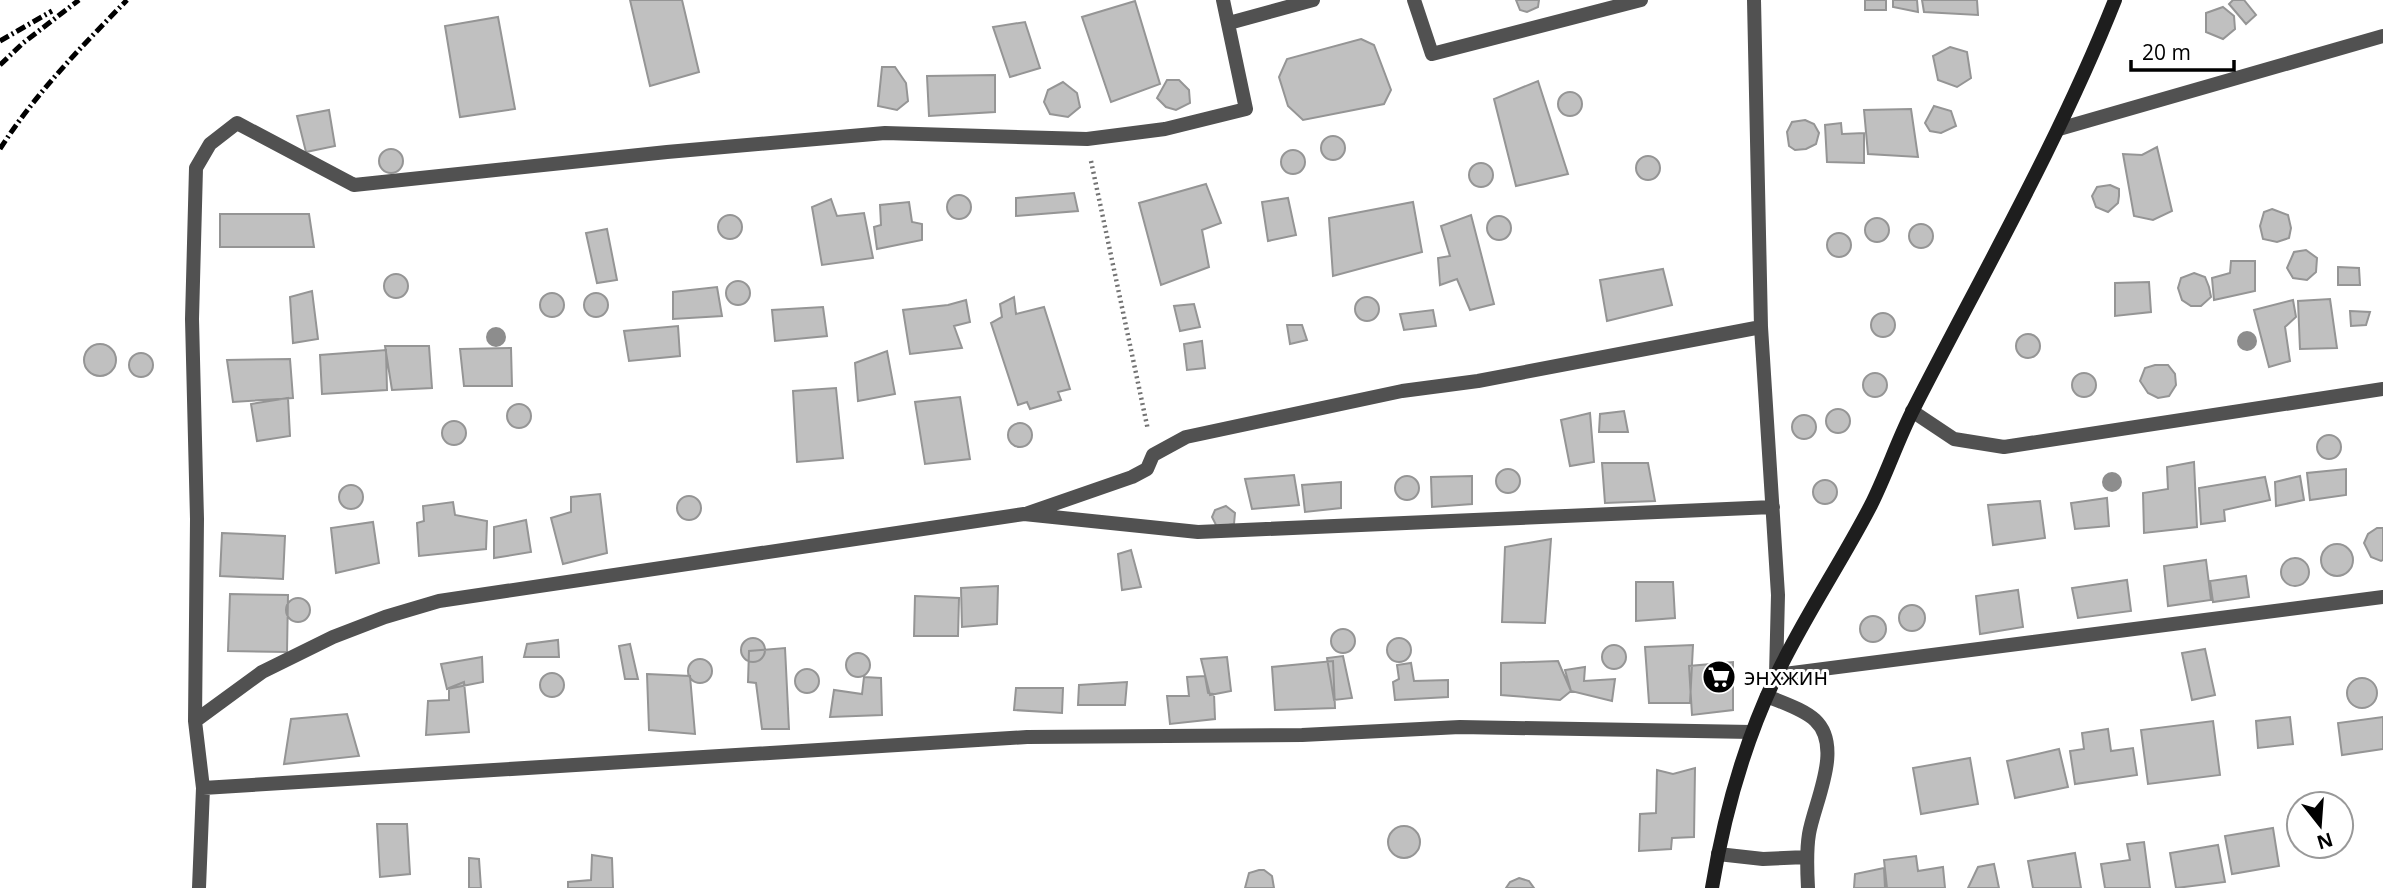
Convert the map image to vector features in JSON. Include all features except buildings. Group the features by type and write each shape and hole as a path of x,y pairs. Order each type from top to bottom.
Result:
{"main road":[{"path":"1712,888 1736,778 1776,675 1872,503 1912,411 2077,92 2115,0"}],"street":[{"path":"199,888 203,788 195,721 197,519 192,318 196,168 210,144 237,123 354,185 667,152 885,133 1087,139 1165,128 1246,108 1223,0"},
{"path":"1229,23 1313,0"},
{"path":"1414,0 1432,54 1640,0"},
{"path":"1754,0 1761,327 1778,595 1776,675 2383,597"},
{"path":"2059,129 2383,36"},
{"path":"195,721 262,672 332,637 439,601 1024,514 1132,477 1147,469 1153,455 1186,437 1402,391 1478,381 1761,327"},
{"path":"1912,411 1954,439 2004,447 2383,389"},
{"path":"1024,514 1198,532 1773,507"},
{"path":"1767,696 1804,712 1823,729 1828,762 1810,831 1808,888"},
{"path":"203,788 1027,737 1302,735 1460,727 1752,732"},
{"path":"1718,854 1763,859 1807,858"}],"path":[{"path":"1087,139 1153,455"}],"railway":[{"path":"0,65 23,43 79,0"},
{"path":"0,149 43,90 127,0"},
{"path":"0,41 52,11"}],"place":[{"name":"энхжин","path":"1719,677"}]}
